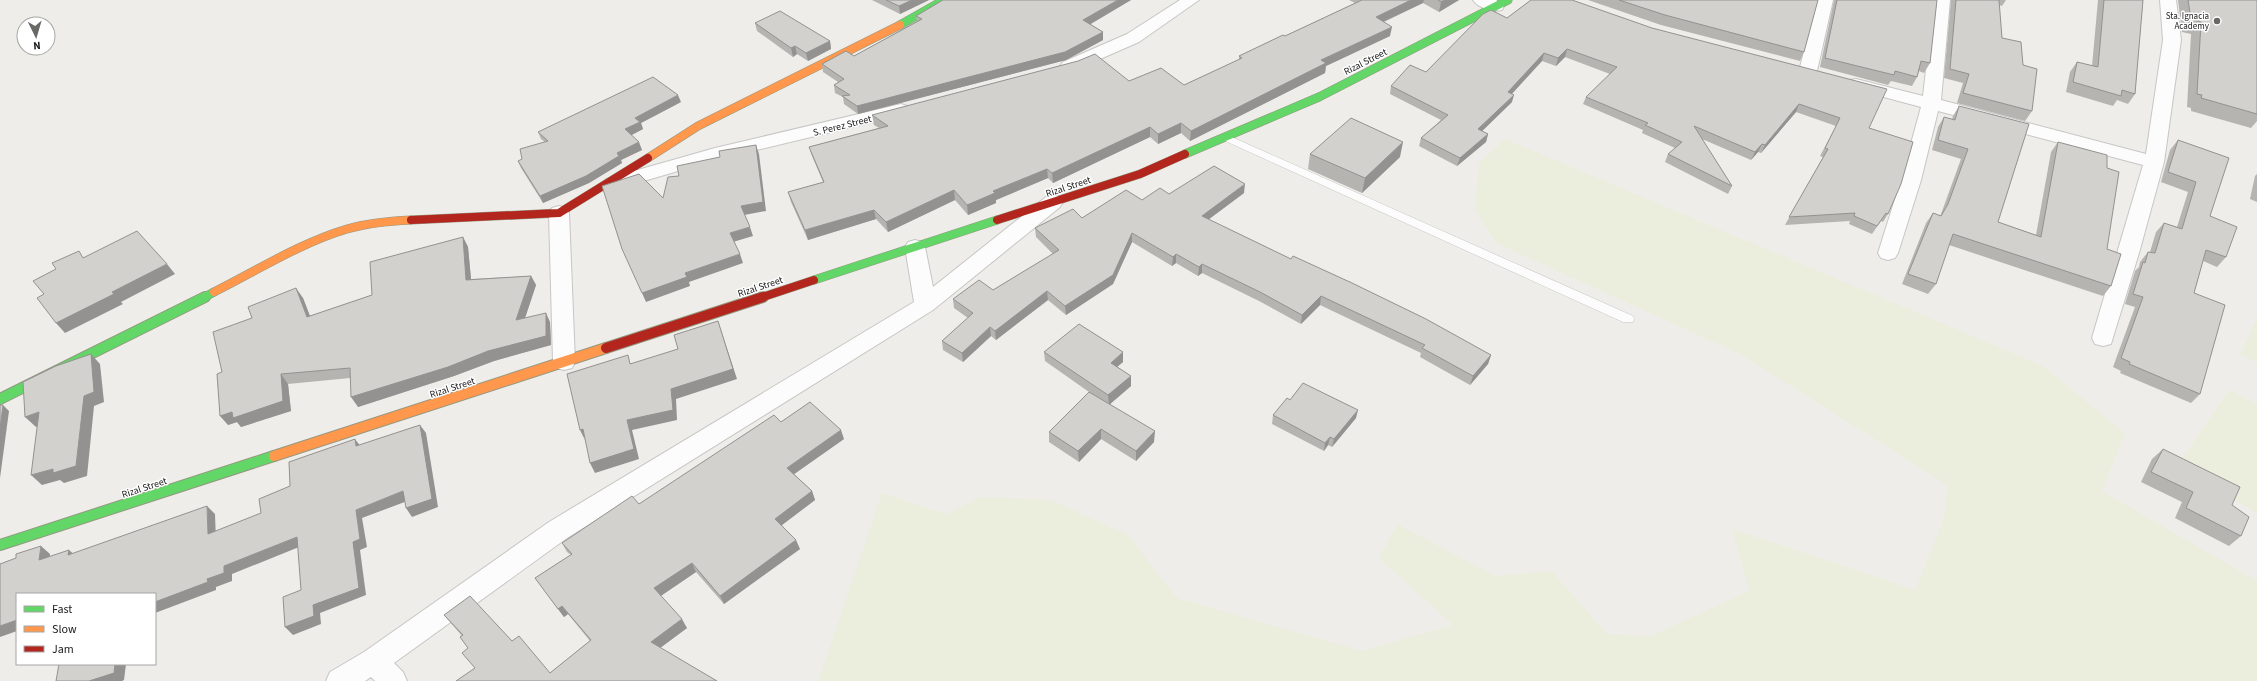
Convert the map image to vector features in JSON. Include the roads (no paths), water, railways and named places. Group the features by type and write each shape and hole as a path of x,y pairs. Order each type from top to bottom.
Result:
{"street":[{"path":"0,400 310,244 347,229 378,222 558,213 698,126 901,24 944,0"},
{"path":"1049,71 1072,66 1133,38 1191,0"},
{"path":"1825,0 1815,73 1931,105 2154,162"},
{"path":"1888,253 1911,180 1931,105 1942,0"},
{"path":"2103,338 2154,162 2168,78 2172,40 2168,0"},
{"name":"Rizal Street","path":"0,545 1140,174 1319,97 1495,2"},
{"name":"S. Perez Street","path":"596,189 715,154 920,105"},
{"path":"340,681 374,661 558,530 926,305 1053,202"},
{"path":"558,213 564,362"},
{"path":"915,248 926,305"},
{"path":"374,661 393,681"}],"lane":[{"path":"1225,137 1628,319"}],"place":[{"name":"Sta. Ignacia Academy","path":"2217,21"}]}
